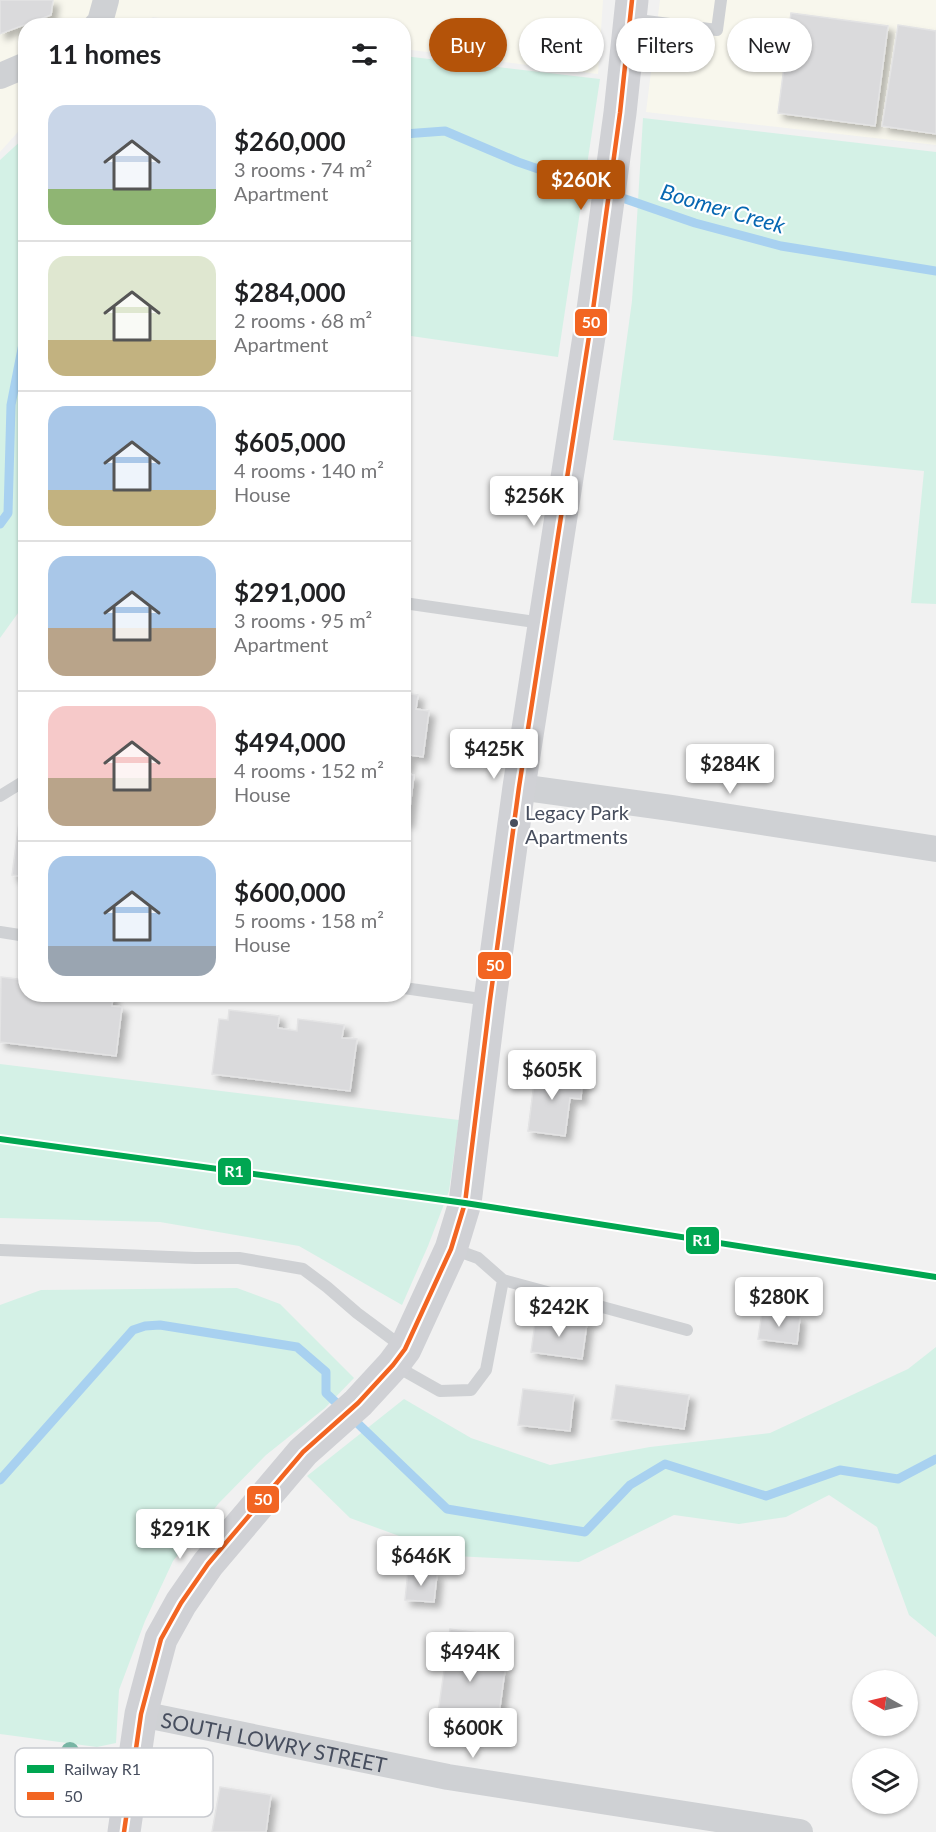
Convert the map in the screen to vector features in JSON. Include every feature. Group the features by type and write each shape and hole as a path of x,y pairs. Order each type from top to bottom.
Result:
{"street":[{"path":"101,18 106,0"},
{"path":"136,1748 141,1714 161,1640 181,1603 208,1564 303,1452 358,1403 399,1357 451,1249 465,1203 519,787 592,317 620,113 631,9"},
{"path":"0,76 18,68"},
{"path":"519,787 936,849"},
{"name":"SOUTH LOWRY STREET","path":"141,1714 448,1777 800,1832"},
{"path":"124,1832 126,1817"}],"lane":[{"path":"631,9 717,30 721,0"},
{"path":"411,604 545,623"},
{"path":"0,796 18,785"},
{"path":"0,932 18,935"},
{"path":"411,989 490,1000"},
{"path":"451,1249 478,1258 502,1280 687,1330"},
{"path":"0,1250 240,1258 303,1269 399,1357 440,1391 471,1389 486,1370 502,1280"}],"shaded area":[{"path":"0,0 603,0 602,18 519,18 519,64 507,62 507,18 429,18 429,52 411,50 411,18 18,18 18,132 0,152"},
{"path":"660,0 936,0 936,145 646,112 651,72 715,72 715,18 658,18"}],"green space":[{"path":"411,57 429,59 429,72 507,72 507,68 519,69 519,72 540,72 600,79 558,357 411,336"},
{"path":"643,118 936,152 936,604 911,603 924,471 613,440 632,301"},
{"path":"18,143 18,613 0,638 0,160"},
{"path":"0,1064 459,1120 449,1191 402,1305 299,1246 160,1222 0,1218"},
{"path":"237,1288 280,1304 354,1378 325,1408 266,1455 219,1503 173,1561 145,1621 119,1690 116,1743 97,1747 0,1734 0,1305 41,1290"},
{"path":"936,1347 936,1637 909,1615 877,1527 829,1495 786,1517 739,1524 674,1515 579,1562 454,1556 350,1518 307,1476 404,1399 471,1438 550,1465 650,1447 770,1433 908,1369"}],"building":[{"path":"0,0 53,0 51,15 43,18 18,18 18,27 0,34"},
{"path":"791,13 888,26 875,126 778,113 783,72 812,72 812,18 790,18"},
{"path":"898,25 936,31 936,134 882,126"},
{"path":"411,694 418,695 416,709 429,711 423,757 411,755"},
{"path":"411,775 414,775 411,799"},
{"path":"18,829 18,876 12,875"},
{"path":"1,977 18,979 18,1002 112,1002 112,1006 122,1007 116,1056 0,1042"},
{"path":"229,1010 279,1016 278,1028 297,1031 298,1019 344,1025 342,1038 357,1039 350,1091 212,1074 219,1019 228,1020"},
{"path":"536,1067 572,1071 571,1082 582,1083 581,1099 570,1098 565,1136 528,1131"},
{"path":"762,1312 800,1317 797,1344 758,1339"},
{"path":"536,1316 587,1323 582,1359 531,1352"},
{"path":"616,1385 689,1395 684,1429 611,1419"},
{"path":"523,1389 574,1395 570,1431 518,1425"},
{"path":"408,1571 437,1574 434,1602 405,1600"},
{"path":"450,1629 486,1634 481,1667 505,1670 497,1729 437,1720"},
{"path":"220,1787 271,1795 266,1832 212,1832"}],"waterway":[{"name":"Boomer Creek","path":"411,133 445,131 518,162 695,223 781,246 936,271"},
{"name":"Boomer Creek","path":"0,524 8,513 11,405 18,369"},
{"path":"0,1480 133,1330 160,1325 297,1347 326,1372 326,1393 447,1509 585,1532 630,1485 665,1464 766,1496 840,1470 898,1479 936,1459"}],"rail line":[{"name":"R1","path":"0,1139 465,1203 936,1277"}],"transit line":[{"name":"50","path":"136,1748 141,1714 161,1639 181,1603 208,1564 303,1452 358,1403 405,1349 451,1249 465,1203 519,787 592,317 620,113 632,0"},
{"name":"50","path":"124,1832 126,1817"}],"place":[{"name":"Legacy Park Apartments","path":"514,823"}]}
